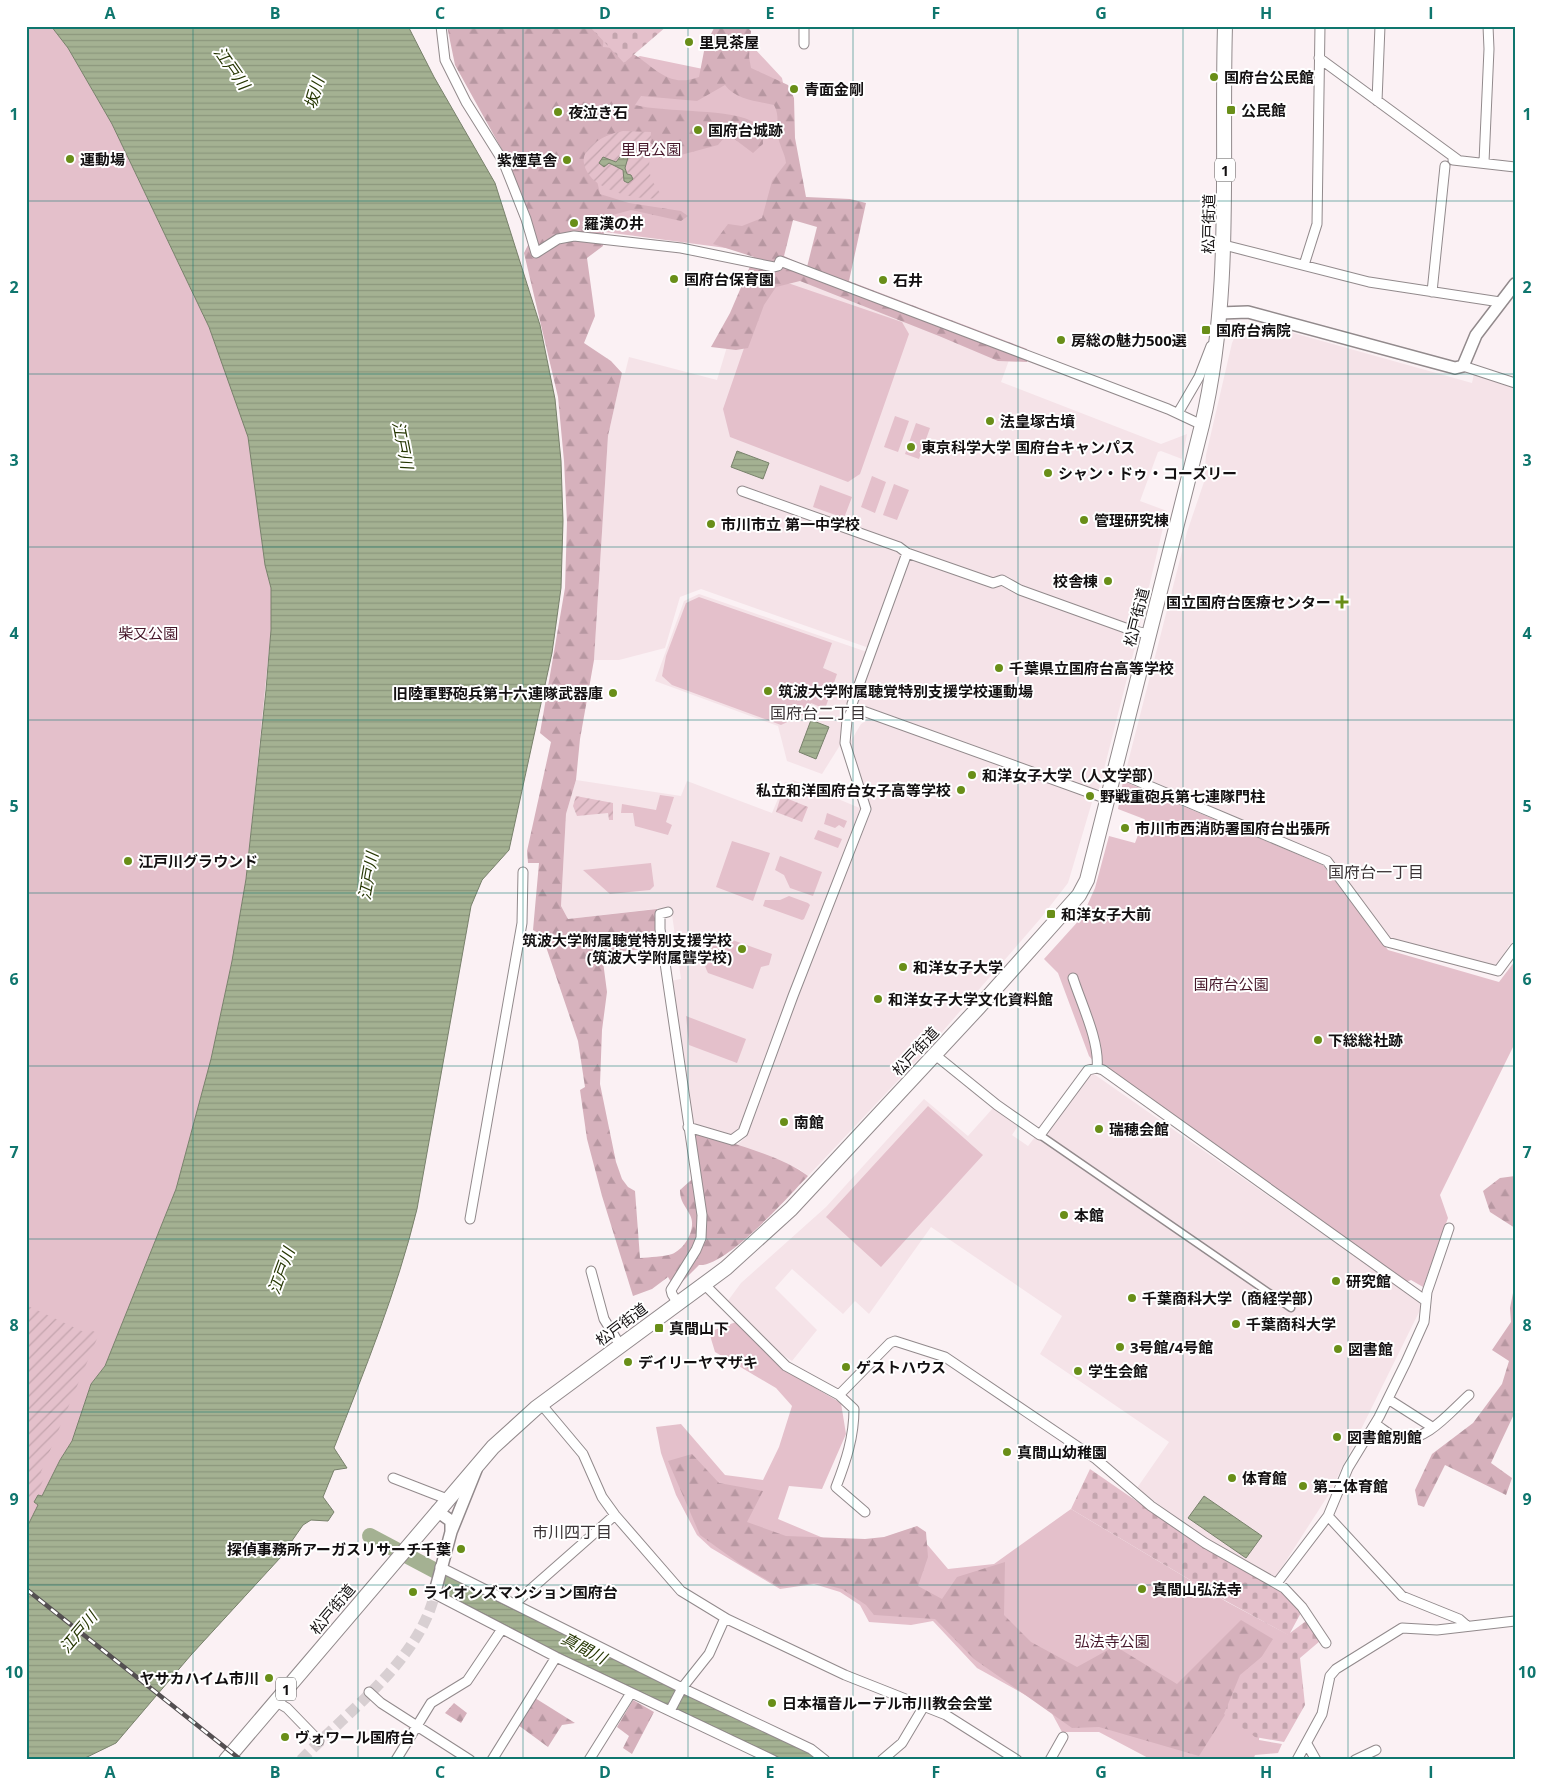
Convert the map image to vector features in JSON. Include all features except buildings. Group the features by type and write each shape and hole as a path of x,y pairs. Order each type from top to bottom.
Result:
{"main road":[{"name":"松戸街道","path":"226,1760 407,1545 479,1462 508,1432 541,1404 736,1260 791,1209 1079,895 1087,880 1202,425 1212,377 1219,318 1224,245 1225,26"}],"street":[{"path":"440,26 444,60 466,102 503,161 523,210 536,252 558,239 574,236 680,248 764,266 778,266 780,261 1178,413 1192,422 1202,425"},
{"path":"804,26 804,44"},
{"path":"1304,265 1317,224 1318,58 1320,26"},
{"path":"1377,101 1380,26"},
{"path":"1484,162 1490,49 1488,26"},
{"path":"1318,58 1458,160"},
{"path":"1432,292 1444,166 1448,160 1458,160 1515,166"},
{"path":"1224,245 1369,282 1500,302"},
{"path":"1463,366 1476,334 1515,284"},
{"path":"1178,413 1199,377 1219,318 1248,312 1455,368 1463,366 1515,382"},
{"path":"742,491 899,547 907,553 993,583 1002,580 1009,582 1020,590 1130,630 1148,634"},
{"path":"855,711 852,704 907,553"},
{"path":"688,1127 732,1140 743,1132 793,996 866,809 845,744 848,716 855,711 874,715 1107,799"},
{"path":"1114,771 1327,861 1387,942 1498,971 1515,948"},
{"path":"470,1219 522,923 523,872"},
{"path":"668,912 660,914 660,929 702,1223 701,1238 696,1250 671,1290 677,1302"},
{"path":"1073,978 1090,1030 1098,1060 1097,1068"},
{"path":"934,1054 997,1105 1291,1308"},
{"path":"1040,1135 1088,1070 1097,1068 1426,1301"},
{"path":"1278,1583 1328,1516 1348,1468 1388,1399 1424,1322 1427,1292 1448,1228"},
{"path":"591,1271 604,1319 620,1345"},
{"path":"703,1283 786,1366 839,1395 854,1409 854,1431 847,1459 836,1487 865,1512"},
{"path":"839,1395 890,1343 895,1341 945,1357 1096,1459 1151,1506 1205,1542 1278,1583 1302,1607 1326,1643"},
{"path":"1375,1424 1398,1438 1413,1438 1432,1427 1469,1395"},
{"path":"1388,1399 1432,1427"},
{"path":"541,1404 583,1454 602,1497 615,1515 681,1590 726,1618 870,1687 946,1715 1017,1760"},
{"path":"479,1462 451,1532 435,1591 556,1657 774,1760"},
{"path":"393,1478 447,1499"},
{"path":"437,1511 450,1522 451,1532"},
{"path":"514,1604 615,1515"},
{"path":"1328,1516 1402,1596 1458,1619 1467,1626"},
{"path":"440,1568 682,1688 811,1749 825,1760"},
{"path":"670,1711 682,1688 709,1654 726,1618"},
{"path":"1297,1760 1308,1744 1322,1714 1330,1676 1336,1669 1402,1628 1437,1630 1515,1621"},
{"path":"396,1760 431,1703 467,1681 502,1629"},
{"path":"492,1760 556,1657"},
{"path":"369,1692 381,1703 470,1760"},
{"path":"589,1760 632,1693"},
{"path":"276,1701 287,1708 319,1741"},
{"path":"882,1760 902,1743 924,1706"},
{"path":"1050,1760 1063,1737"},
{"path":"1308,1744 1316,1760"},
{"path":"1355,1760 1376,1750"}],"shaded area":[{"name":"東京科学大学 国府台キャンパス","path":"781,274 1012,352 1001,382 1161,444 1187,434 1182,459 1161,451 1158,452 1140,501 1167,511 1139,629 1021,587 1011,578 1003,575 987,578 744,486 741,496 900,552 901,558 869,648 701,589 680,597 665,648 619,660 594,660 608,436 622,373 625,373 629,357 717,380 747,280"},
{"name":"国立国府台医療センター","path":"1248,325 1268,326 1472,383 1474,374 1515,386 1515,943 1509,945 1495,970 1387,939 1330,857 1126,770 1187,532 1204,482 1206,455 1232,343 1237,332"},
{"name":"千葉県立国府台高等学校","path":"909,556 995,587 1003,585 1138,635 1099,789 1095,790 857,703"},
{"name":"筑波大学附属聴覚特別支援学校運動場","path":"699,594 867,652 844,714 841,729 842,742 822,774 787,761 778,726 655,681 684,601"},
{"name":"和洋女子大学","path":"872,717 1084,795 1092,802 1068,883 1040,919 923,1054 808,1176 799,1169 737,1145 746,1137 797,997 869,810 849,744 861,724"},
{"name":"筑波大学附属聴覚特別支援学校 (筑波大学附属聾学校)","path":"576,780 681,796 687,781 772,813 785,782 789,783 793,780 862,809 740,1131 730,1135 691,1123 670,981 681,979 671,907 568,919 561,906 566,814"},
{"name":"千葉商科大学","path":"1091,1072 1423,1304 1329,1494 1275,1578 1202,1537 1137,1488 1169,1442 1040,1354 1062,1316 931,1227 869,1314 855,1301 843,1314 792,1269 775,1288 817,1330 792,1361 778,1352 727,1302 741,1283 826,1207 924,1099 968,1136 993,1108 1018,1126 1012,1135 1028,1146 1035,1137 1048,1145 1052,1139 1048,1135 1049,1129"}],"green space":[{"name":"柴又公園","path":"26,26 51,26 68,48 112,124 209,327 239,407 248,437 265,565 271,588 271,630 246,879 232,961 211,1059 176,1189 105,1366 91,1384 72,1441 60,1460 42,1497 39,1495 39,1505 26,1529"},
{"path":"447,26 614,26 604,34 603,47 627,51 670,78 688,80 699,77 705,46 715,26 746,26 751,31 749,57 751,68 788,85 794,98 795,138 806,197 850,199 866,203 849,281 1027,349 1027,362 998,361 800,281 776,287 764,305 748,348 736,350 711,347 730,313 754,257 713,244 728,224 742,226 762,218 772,181 786,163 779,139 777,113 774,105 741,97 725,85 697,101 641,96 635,105 716,113 745,118 759,127 763,144 753,153 733,138 724,138 718,145 677,156 643,140 594,167 600,194 629,203 681,211 688,216 681,221 631,210 605,217 603,246 587,258 595,316 584,343 611,361 622,373 608,436 594,660 580,739 576,780 566,814 561,906 568,919 657,909 659,947 602,954 607,992 602,1030 600,1084 616,1162 622,1179 628,1187 635,1191 640,1258 672,1254 681,1248 691,1232 692,1220 682,1201 680,1190 700,1172 694,1136 699,1133 771,1156 808,1176 772,1214 725,1255 711,1263 699,1265 675,1289 668,1277 652,1289 633,1296 602,1196 587,1139 580,1090 585,1087 578,1041 542,935 533,930 539,863 528,863 527,851 551,742 540,733 565,588 567,522 558,397 524,253 529,243 516,207 501,148 455,65","holes":["793,220 817,227 807,267 784,256"]},
{"name":"里見公園","path":"592,26 624,63 640,56 703,69 742,35 782,78 791,121 791,137 772,254 567,227"},
{"path":"593,26 667,26 624,63 591,28"},
{"path":"623,131 651,132 649,168 651,179 660,193 658,198 650,199 621,194 595,181 585,167 584,159 586,152 591,146 606,136"},
{"path":"785,282 902,322 909,334 860,474 848,482 730,437 723,409 763,293"},
{"path":"895,416 909,421 898,452 884,447"},
{"path":"916,423 930,428 919,459 905,454"},
{"path":"872,476 886,482 875,513 861,507"},
{"path":"894,484 909,490 897,520 883,515"},
{"path":"820,485 852,497 844,518 813,507"},
{"name":"筑波大学附属聴覚特別支援学校運動場","path":"699,597 832,643 823,668 837,674 825,709 811,703 806,717 802,715 781,725 672,685 662,676 666,656 686,603"},
{"name":"国府台公園","path":"1123,781 1323,865 1388,950 1499,982 1515,961 1515,1043 1440,1195 1448,1218 1423,1287 1411,1280 1406,1282 1098,1067 1089,1056 1058,973 1044,959 1082,917 1095,888 1109,836 1135,843 1144,819 1118,809"},
{"path":"660,795 674,797 666,822 672,825 668,835 635,826 633,813 621,813 622,804 656,810"},
{"path":"576,796 613,803 613,820 609,820 608,813 577,816 573,806"},
{"path":"781,796 808,807 802,822 776,812"},
{"path":"827,813 847,821 844,828 839,825 835,828 824,824"},
{"path":"818,830 842,839 838,848 814,839"},
{"path":"732,841 770,853 753,901 716,887"},
{"path":"780,856 822,872 813,896 790,888 784,875 775,870"},
{"path":"651,863 654,886 650,890 610,894 583,870"},
{"path":"789,896 810,905 804,919 802,920 763,906 765,900 780,900"},
{"path":"718,938 727,938 772,954 769,965 761,967 753,989 708,973 704,963 705,954 709,946"},
{"path":"686,1016 746,1039 737,1063 689,1045"},
{"path":"928,1106 983,1155 881,1267 826,1217"},
{"path":"1515,1176 1515,1228 1490,1212 1483,1191 1500,1178"},
{"path":"1515,1283 1515,1412 1491,1463 1512,1478 1506,1495 1445,1465 1424,1507 1418,1505 1415,1490 1432,1454 1473,1423 1502,1384 1509,1361 1492,1350 1511,1322 1510,1308"},
{"path":"26,1305 84,1332 87,1328 99,1334 41,1472 45,1476 33,1503 26,1504"},
{"name":"弘法寺公園","path":"736,1322 781,1368 841,1403 846,1434 822,1489 789,1486 778,1519 828,1540 885,1547 920,1536 948,1569 994,1564 1071,1509 1227,1602 1289,1635 1264,1673 1259,1740 1282,1744 1278,1753 1255,1755 1253,1760 1152,1760 1099,1732 1062,1732 1049,1708 977,1668 933,1621 911,1625 869,1622 860,1605 840,1592 814,1584 780,1589 711,1548 697,1535 676,1495 661,1453 656,1427 681,1424 725,1475 763,1480 779,1447 792,1406 776,1388 715,1352 709,1332"},
{"path":"692,1454 719,1483 763,1491 747,1522 786,1536 865,1539 884,1537 917,1526 926,1532 928,1557 918,1586 942,1599 957,1577 1005,1562 1004,1615 1031,1642 1077,1667 1115,1646 1177,1684 1241,1620 1273,1639 1199,1756 1099,1727 1072,1728 974,1659 935,1619 874,1615 866,1605 842,1589 818,1583 779,1587 740,1564 700,1535 668,1461"},
{"path":"1090,1469 1187,1536 1272,1585 1303,1609 1290,1633 1306,1621 1320,1641 1300,1658 1305,1705 1284,1742 1255,1737 1224,1714 1240,1675 1288,1635 1217,1596 1071,1509"},
{"path":"535,1698 575,1723 562,1725 548,1747 518,1725"},
{"path":"633,1700 654,1712 632,1754 623,1748 629,1736 617,1727"},
{"path":"454,1703 467,1713 461,1723 445,1713"}],"water":[{"path":"51,26 408,26 434,77 495,183 540,325 555,399 561,461 563,521 561,588 552,653 509,850 482,880 471,906 417,1209 390,1300 334,1448 347,1468 334,1470 323,1497 334,1512 328,1521 311,1520 303,1525 280,1558 191,1655 116,1743 81,1760 26,1760 26,1529 38,1505 34,1502 38,1495 42,1496 72,1441 91,1384 105,1366 176,1189 211,1059 232,961 246,879 266,690 271,630 271,588 265,565 248,437 209,327 112,124 68,48"},
{"path":"630,144 636,148 634,154 629,154 625,168 627,174 631,175 633,179 628,183 624,181 623,170 609,163 604,167 599,163 603,157 616,162 620,157 624,158 627,153 626,148"},
{"path":"737,451 769,463 763,479 731,467"},
{"path":"811,720 829,727 816,759 799,752"},
{"path":"1204,1496 1262,1536 1246,1558 1188,1518"},
{"path":"447,1577 808,1752 817,1760 784,1760 559,1653 444,1593"}],"waterway":[{"name":"真間川","path":"370,1536 466,1587"}],"tunnel":[{"path":"301,1760 361,1703 400,1660 416,1638 428,1613 436,1588"}],"railway":[{"path":"26,1589 241,1760"}],"place":[{"name":"里見茶屋","path":"689,42"},
{"name":"国府台公民館","path":"1214,77"},
{"name":"青面金剛","path":"794,89"},
{"name":"公民館","path":"1231,110"},
{"name":"夜泣き石","path":"558,112"},
{"name":"国府台城跡","path":"698,130"},
{"name":"運動場","path":"70,159"},
{"name":"紫煙草舎","path":"567,160"},
{"name":"羅漢の井","path":"574,223"},
{"name":"国府台保育園","path":"674,279"},
{"name":"石井","path":"883,280"},
{"name":"国府台病院","path":"1206,330"},
{"name":"房総の魅力500選","path":"1061,340"},
{"name":"法皇塚古墳","path":"990,421"},
{"name":"東京科学大学 国府台キャンパス","path":"911,447"},
{"name":"シャン・ドゥ・コーズリー","path":"1048,473"},
{"name":"管理研究棟","path":"1084,520"},
{"name":"市川市立 第一中学校","path":"711,524"},
{"name":"校舎棟","path":"1108,581"},
{"name":"国立国府台医療センター","path":"1342,602"},
{"name":"千葉県立国府台高等学校","path":"999,668"},
{"name":"筑波大学附属聴覚特別支援学校運動場","path":"768,691"},
{"name":"旧陸軍野砲兵第十六連隊武器庫","path":"613,693"},
{"name":"和洋女子大学（人文学部）","path":"972,775"},
{"name":"私立和洋国府台女子高等学校","path":"961,790"},
{"name":"野戦重砲兵第七連隊門柱","path":"1090,796"},
{"name":"市川市西消防署国府台出張所","path":"1125,828"},
{"name":"江戸川グラウンド","path":"128,861"},
{"name":"和洋女子大前","path":"1051,914"},
{"name":"筑波大学附属聴覚特別支援学校 (筑波大学附属聾学校)","path":"742,949"},
{"name":"和洋女子大学","path":"903,967"},
{"name":"和洋女子大学文化資料館","path":"878,999"},
{"name":"下総総社跡","path":"1318,1040"},
{"name":"南館","path":"784,1122"},
{"name":"瑞穂会館","path":"1099,1129"},
{"name":"本館","path":"1064,1215"},
{"name":"研究館","path":"1336,1281"},
{"name":"千葉商科大学（商経学部）","path":"1132,1298"},
{"name":"千葉商科大学","path":"1236,1324"},
{"name":"真間山下","path":"659,1328"},
{"name":"3号館/4号館","path":"1120,1347"},
{"name":"図書館","path":"1338,1349"},
{"name":"デイリーヤマザキ","path":"628,1362"},
{"name":"ゲストハウス","path":"846,1367"},
{"name":"学生会館","path":"1078,1371"},
{"name":"図書館別館","path":"1337,1437"},
{"name":"真間山幼稚園","path":"1007,1452"},
{"name":"体育館","path":"1232,1478"},
{"name":"第二体育館","path":"1303,1486"},
{"name":"探偵事務所アーガスリサーチ千葉","path":"461,1549"},
{"name":"真間山弘法寺","path":"1142,1589"},
{"name":"ライオンズマンション国府台","path":"413,1592"},
{"name":"ヤサカハイム市川","path":"269,1678"},
{"name":"日本福音ルーテル市川教会会堂","path":"772,1703"},
{"name":"ヴォワール国府台","path":"285,1737"}],"district":[{"name":"国府台二丁目","path":"818,713"},
{"name":"国府台一丁目","path":"1376,872"},
{"name":"市川四丁目","path":"572,1532"}],"water label":[{"name":"江戸川","path":"232,68"},
{"name":"坂川","path":"314,93"},
{"name":"江戸川","path":"403,445"},
{"name":"江戸川","path":"368,876"},
{"name":"江戸川","path":"281,1271"},
{"name":"江戸川","path":"78,1632"}]}
